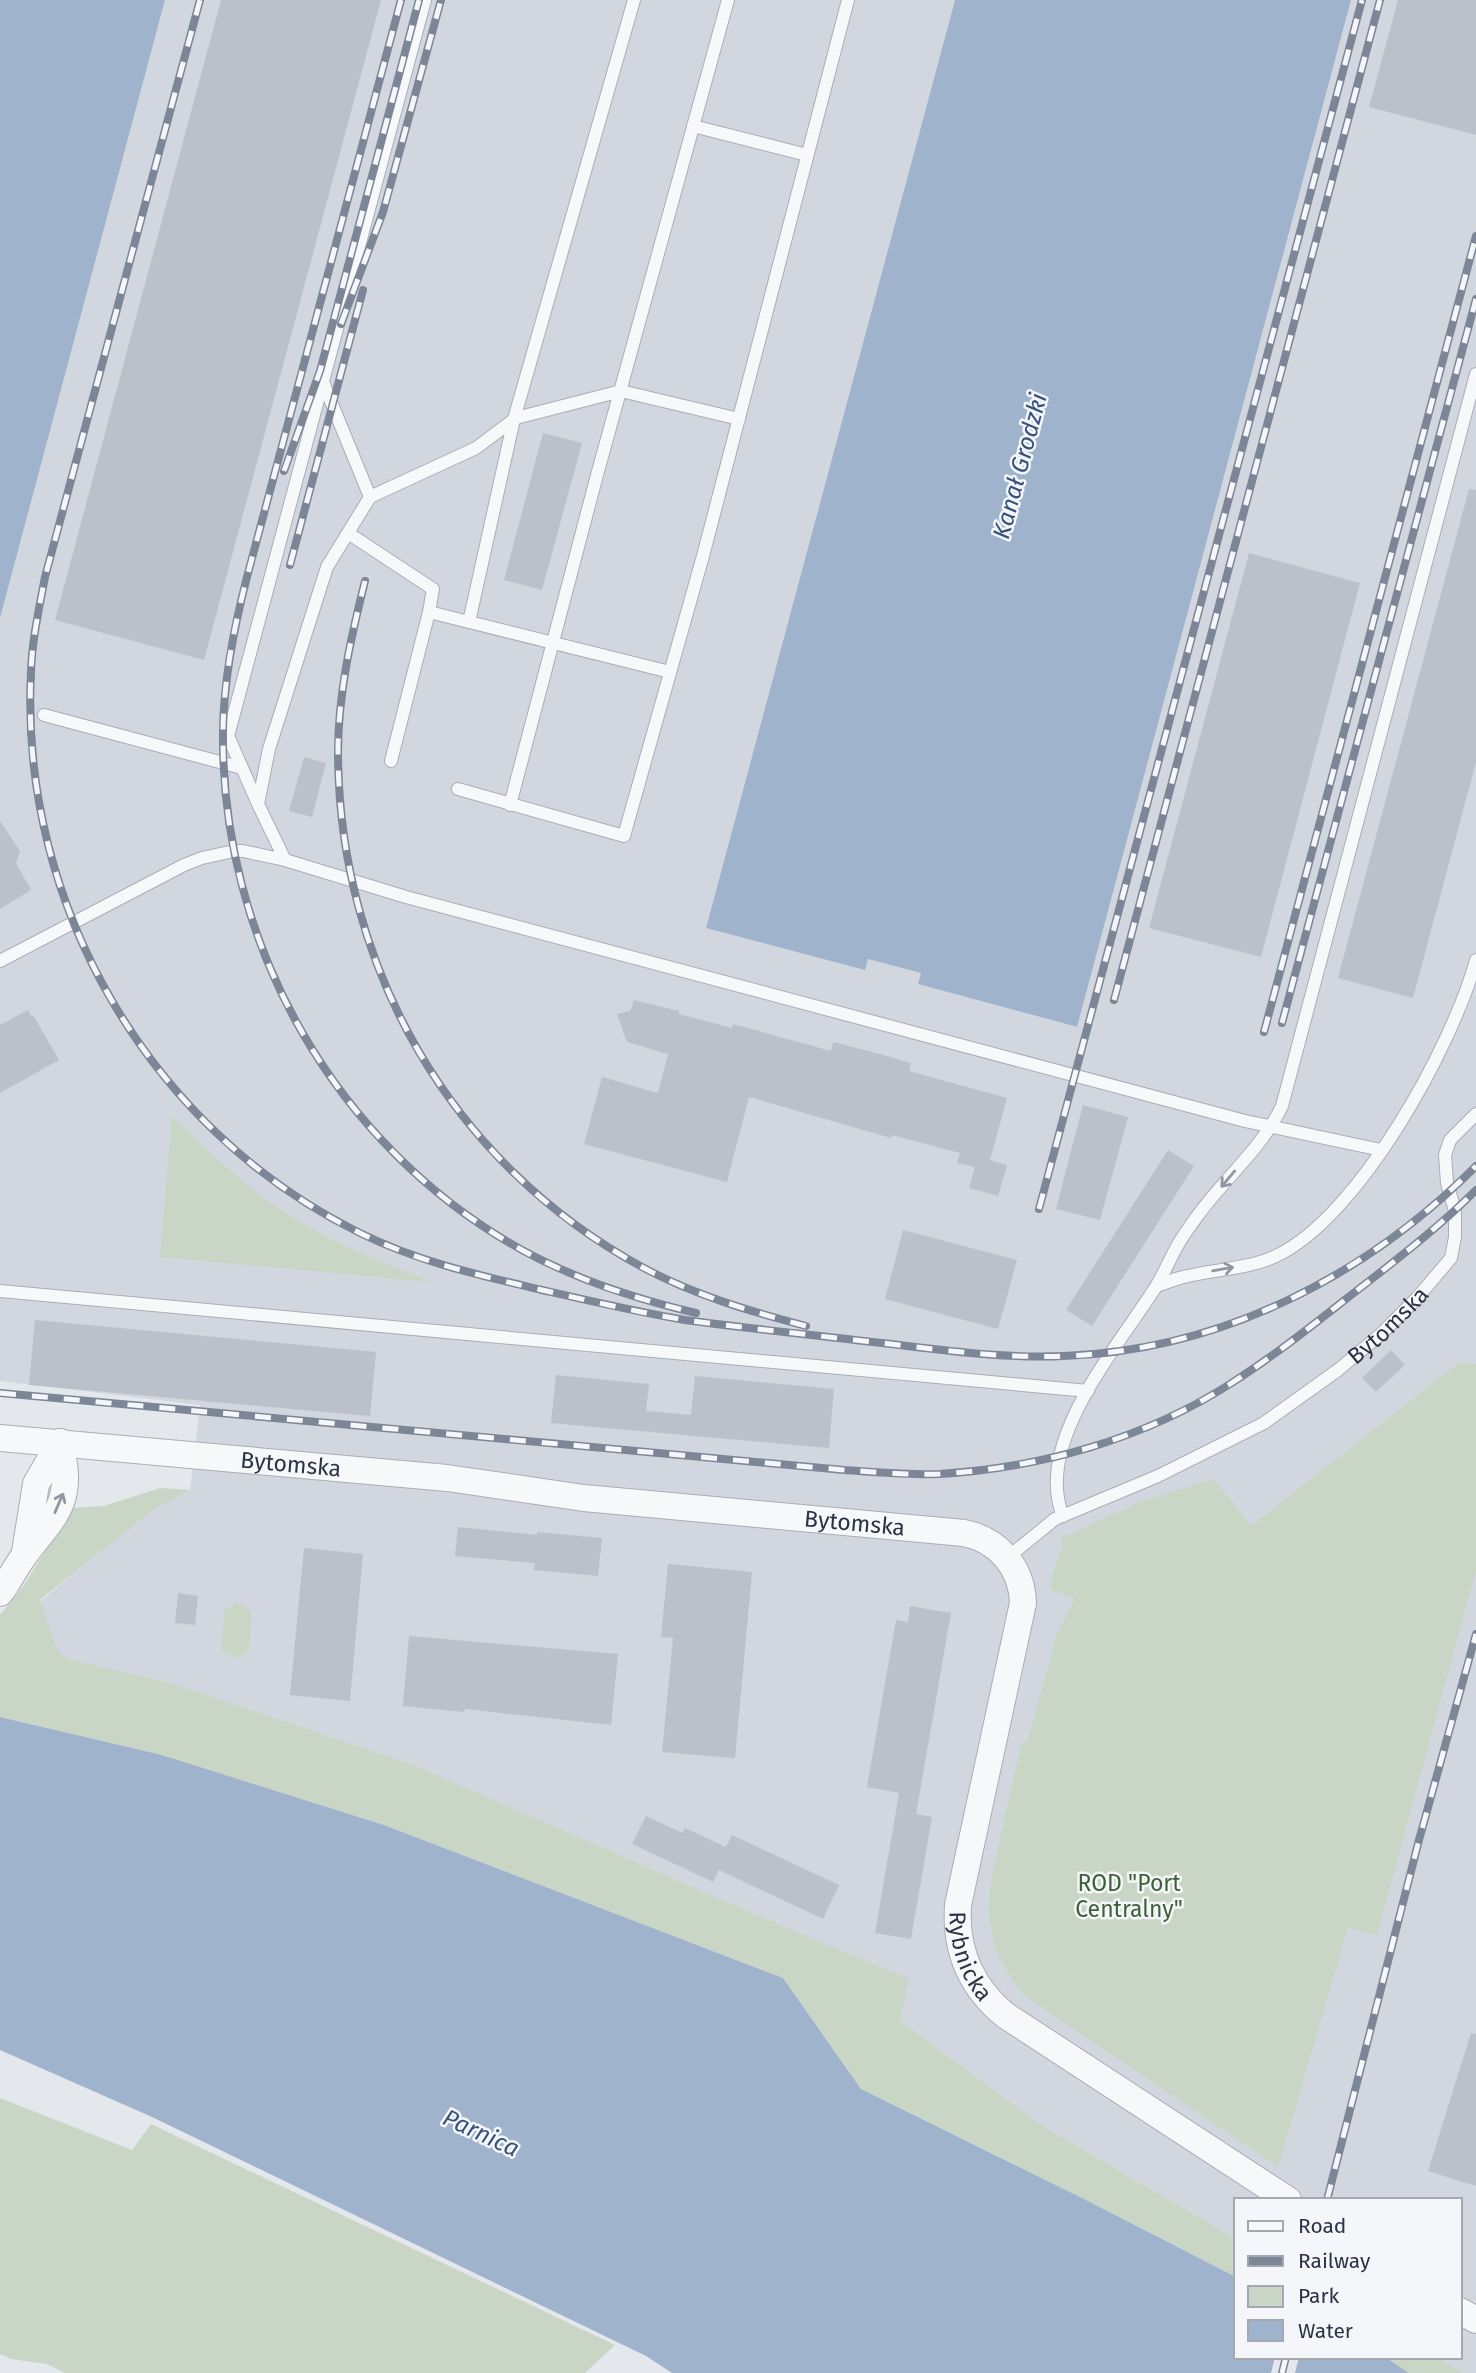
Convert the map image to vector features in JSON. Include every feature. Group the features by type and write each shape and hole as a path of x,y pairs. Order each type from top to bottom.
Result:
{"street":[{"name":"Bytomska","path":"0,1438 447,1478 583,1498 964,1534 991,1543 1007,1558"},
{"path":"0,1593 24,1555 47,1526 63,1498 64,1467 60,1442"},
{"name":"Rybnicka","path":"1007,1558 1019,1580 1022,1607 958,1905 958,1934 967,1966 981,1992 1005,2015 1285,2198"}],"lane":[{"path":"285,860 228,736 425,0"},
{"path":"469,622 514,419 634,0"},
{"path":"510,804 728,0"},
{"path":"457,789 624,836 738,419 848,0"},
{"path":"694,126 807,155"},
{"path":"1063,1516 1056,1498 1060,1449 1066,1431 1088,1391 1157,1286 1175,1249 1199,1214 1272,1127 1282,1106 1476,374"},
{"path":"323,382 370,497"},
{"path":"258,804 269,749 327,567 370,497 476,448 514,419 621,391 738,419"},
{"path":"348,533 433,589 391,761"},
{"path":"429,612 670,672"},
{"path":"44,715 242,768"},
{"path":"0,961 145,883 202,858 234,850 260,853 419,900 1272,1127 1381,1150"},
{"path":"1157,1286 1187,1276 1254,1265 1295,1245 1314,1232 1340,1206 1409,1107 1455,1020 1476,960"},
{"name":"Bytomska","path":"1007,1558 1044,1526 1063,1516 1158,1476 1264,1423 1338,1370 1381,1334 1451,1258 1455,1237 1455,1211 1447,1183 1445,1155 1450,1140 1476,1114"},
{"path":"0,1291 1088,1391"}],"shaded area":[{"path":"165,0 955,0 706,928 865,969 868,959 921,973 919,984 1076,1027 1351,0 1476,0 1476,2373 1463,2373 1440,2359 1462,2359 1462,2198 1234,2198 1234,2238 1046,2128 900,2021 908,1979 414,1765 171,1683 59,1657 36,1605 152,1508 190,1491 200,1405 0,1381 0,618"}],"green space":[{"path":"172,1116 245,1183 297,1220 363,1254 433,1282 160,1257"},
{"name":"ROD \"Port Centralny\"","path":"1460,1362 1476,1364 1476,1570 1377,1935 1348,1928 1278,2167 1022,1994 1001,1962 993,1941 988,1908 992,1875 1022,1741 1027,1742 1058,1631 1075,1598 1050,1589 1057,1559 1064,1544 1059,1539 1138,1503 1214,1479 1251,1526"},
{"path":"160,1488 191,1490 155,1508 40,1600 55,1645 68,1659 171,1683 414,1765 909,1979 900,2021 1046,2128 1234,2238 1234,2276 861,2089 783,1978 384,1825 162,1755 0,1717 0,1615 24,1585 72,1508 104,1506"},
{"path":"237,1603 249,1609 252,1617 248,1652 237,1658 221,1649 225,1609"},
{"path":"0,2098 132,2150 151,2124 615,2345 585,2373 65,2373 47,2364 11,2359 0,2354"},
{"path":"1388,2359 1440,2359 1463,2373 1409,2373"}],"water":[{"path":"0,0 165,0 0,618"},
{"name":"Kanał Grodzki","path":"955,0 1351,0 1077,1027 918,984 921,973 868,959 865,970 706,928"},
{"name":"Parnica","path":"0,1717 162,1755 384,1825 783,1978 861,2089 1234,2276 1234,2359 1388,2359 1409,2373 672,2373 646,2356 152,2117 0,2050"}],"pier":[{"path":"1274,2359 1298,2359 1295,2373 1271,2373"}],"building":[{"path":"221,0 381,0 204,660 55,620"},
{"path":"1398,0 1476,0 1476,135 1369,107"},
{"path":"543,433 582,443 542,590 504,580"},
{"path":"1469,489 1476,490 1476,762 1413,998 1338,978"},
{"path":"1249,553 1360,583 1261,957 1149,928"},
{"path":"304,757 326,763 312,817 289,811"},
{"path":"0,821 20,851 16,863 31,890 0,909"},
{"path":"634,1000 732,1028 733,1024 831,1051 833,1042 880,1054 911,1063 909,1071 1007,1098 990,1160 1007,1165 998,1196 969,1188 975,1167 957,1163 960,1153 892,1135 891,1138 749,1097 727,1182 584,1144 602,1077 658,1093 668,1054 627,1042 617,1014 630,1011"},
{"path":"28,1010 59,1060 0,1093 0,1025"},
{"path":"1083,1105 1128,1117 1100,1220 1056,1209"},
{"path":"1168,1150 1194,1166 1092,1326 1066,1310"},
{"path":"903,1230 1017,1260 998,1329 885,1299"},
{"path":"35,1320 376,1352 370,1416 29,1385"},
{"path":"1391,1350 1405,1365 1376,1392 1362,1378"},
{"path":"556,1375 649,1384 646,1411 691,1415 695,1376 834,1389 829,1448 551,1423"},
{"path":"458,1527 602,1538 598,1576 534,1570 535,1563 455,1556"},
{"path":"304,1548 363,1554 350,1701 290,1695"},
{"path":"668,1564 752,1572 735,1758 662,1752 673,1638 661,1637"},
{"path":"178,1593 198,1596 195,1625 175,1623"},
{"path":"910,1606 951,1613 916,1814 932,1817 911,1939 875,1933 899,1793 867,1787 896,1620 908,1622"},
{"path":"409,1636 618,1654 611,1725 465,1709 464,1712 403,1706"},
{"path":"646,1816 682,1833 685,1828 726,1847 732,1835 839,1885 823,1919 719,1870 713,1882 632,1844"},
{"path":"1471,2033 1476,2034 1476,2186 1428,2171"}],"railway":[{"path":"200,0 45,577 34,636 31,672 33,759 48,843 74,925 112,1001 160,1072 218,1135 285,1189 360,1233 449,1267 685,1320 939,1350 1039,1357 1123,1351 1180,1339 1235,1322 1288,1300 1339,1273 1387,1241 1433,1206 1476,1166"},
{"path":"401,0 247,577 230,653 223,729 227,809 242,886 267,960 301,1031 344,1096 396,1155 455,1207 522,1250 607,1288 696,1313"},
{"path":"284,471 320,371 419,0"},
{"path":"341,324 383,212 441,0"},
{"path":"1039,1209 1362,0"},
{"path":"1114,1000 1380,0"},
{"path":"1264,1032 1476,236"},
{"path":"290,565 363,290"},
{"path":"1282,1023 1476,299"},
{"path":"365,581 350,644 340,709 338,753 344,833 359,910 385,983 419,1052 463,1116 514,1173 574,1224 642,1267 682,1286 743,1308 806,1326"},
{"path":"0,1393 844,1470 927,1474 977,1471 1090,1447 1127,1435 1197,1403 1275,1354 1413,1246 1476,1190"},
{"path":"1328,2198 1419,1840 1476,1634"},
{"path":"1282,2373 1286,2359"}]}
